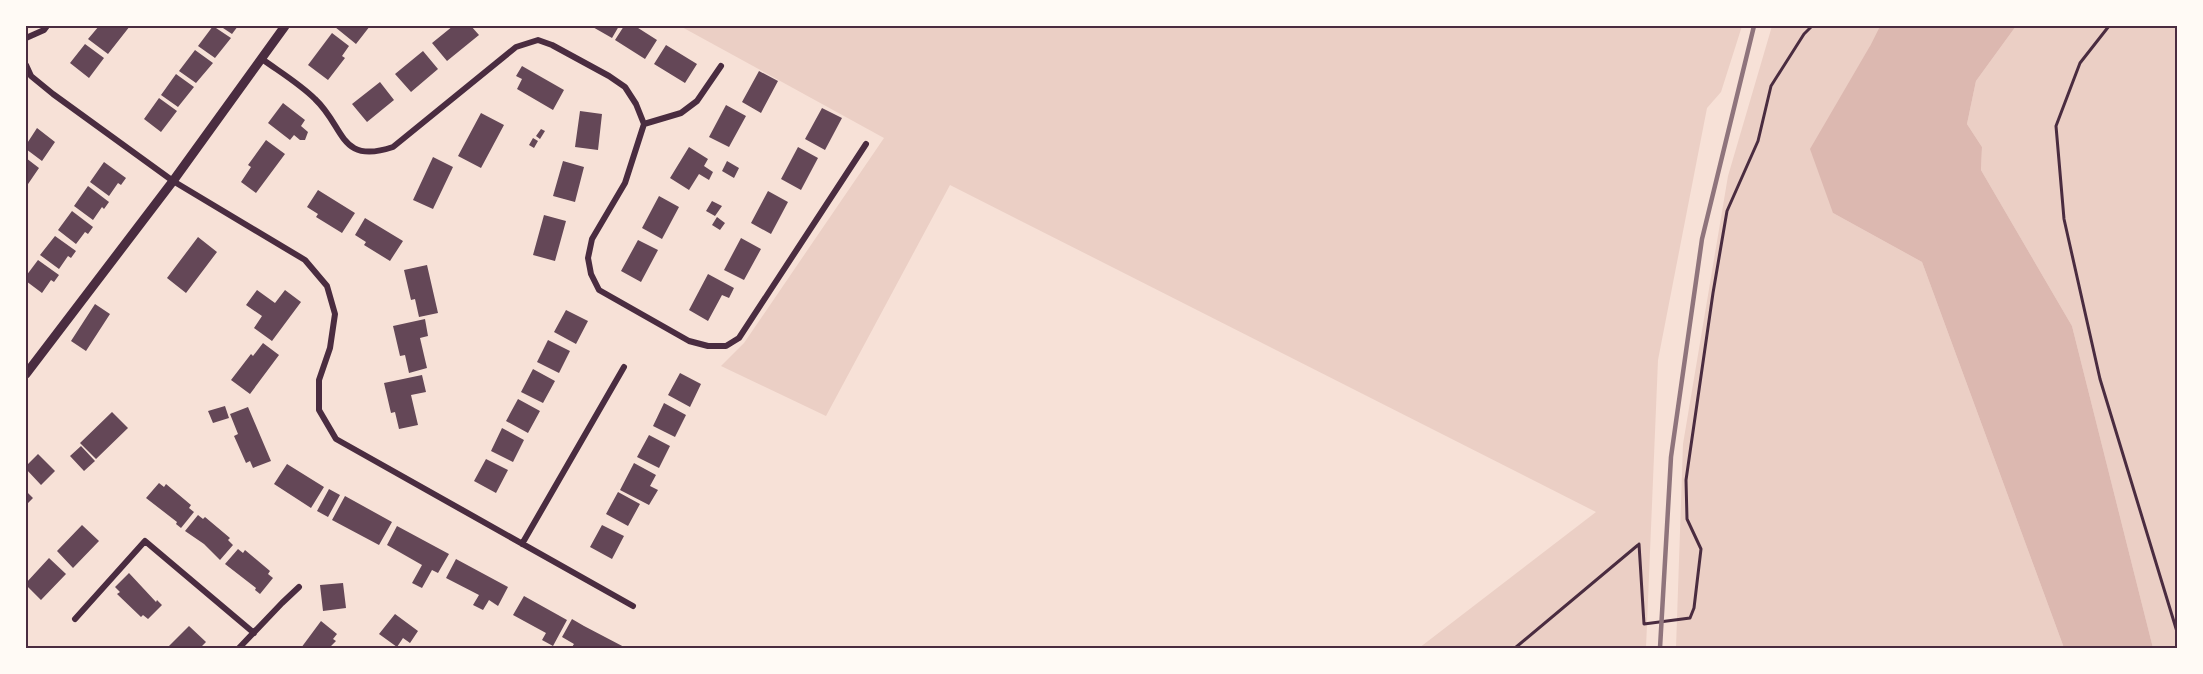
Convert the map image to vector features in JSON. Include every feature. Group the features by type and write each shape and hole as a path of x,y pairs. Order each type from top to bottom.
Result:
{"street":[{"path":"26,38 44,30 47,26"},
{"path":"26,374 173,181 285,26"},
{"path":"262,59 314,98 325,109 345,142 359,151 377,152 393,147 516,47 538,40 581,60 625,87 636,104 644,124 625,183 592,239 588,258 591,274 599,290 689,341 708,346 726,346 739,338 866,144"},
{"path":"26,65 32,76 53,94 173,181 305,260 327,286 335,314 330,348 319,381 319,410 336,439 633,606"},
{"path":"644,124 681,112 697,101 721,66"},
{"path":"522,544 624,367"},
{"path":"75,619 145,541 254,633"},
{"path":"239,648 299,587"}],"path":[{"path":"1515,648 1639,544 1644,624 1690,618 1694,608 1701,549 1687,519 1686,480 1727,211 1758,141 1771,86 1804,34 1812,26"},
{"path":"2109,26 2080,63 2056,126 2064,219 2100,379 2178,635"}],"shaded area":[{"path":"680,26 1742,26 1721,92 1707,108 1658,360 1646,648 1419,648 1596,512 950,185 826,416 721,366 744,343 884,138"},
{"path":"1772,26 1880,26 1870,46 1833,213 1922,262 2064,648 1676,648 1683,444 1728,176"},
{"path":"1880,26 2016,26 1976,81 1967,124 1982,147 1981,170 2072,326 2153,648 2064,648 1922,262 1833,213 1810,149"},
{"path":"2016,26 2177,26 2177,648 2153,648 2072,326 1981,170 1982,147 1967,124 1976,81"}],"building":[{"path":"99,26 130,26 108,54 88,39"},
{"path":"213,26 231,38 215,58 198,46"},
{"path":"220,26 238,26 232,34"},
{"path":"336,26 370,26 356,44"},
{"path":"453,26 471,26 479,35 447,61 432,43"},
{"path":"591,26 619,26 612,38"},
{"path":"624,26 635,26 657,40 645,59 615,40"},
{"path":"332,33 349,46 342,56 345,58 328,80 308,65"},
{"path":"85,44 104,58 89,78 70,63"},
{"path":"666,45 697,64 685,83 654,64"},
{"path":"195,50 213,63 196,83 179,71"},
{"path":"423,51 438,69 411,92 395,74"},
{"path":"522,66 564,90 553,110 517,89 522,79 516,76"},
{"path":"759,71 778,81 761,113 742,102"},
{"path":"176,74 194,87 178,107 161,95"},
{"path":"380,82 394,100 367,122 352,104"},
{"path":"159,98 177,111 161,132 144,119"},
{"path":"283,103 305,120 301,126 308,132 305,140 300,140 294,135 290,140 268,123"},
{"path":"726,105 746,116 729,147 709,137"},
{"path":"822,108 842,118 825,150 805,139"},
{"path":"580,111 602,114 598,150 575,147"},
{"path":"481,113 504,125 481,168 458,156"},
{"path":"37,128 55,142 42,161 26,149 26,145"},
{"path":"541,129 545,131 540,139 536,136"},
{"path":"533,138 538,141 534,148 529,145"},
{"path":"266,140 285,154 256,193 241,182 251,167 248,165"},
{"path":"689,147 708,159 704,166 713,172 709,180 699,174 689,190 670,178"},
{"path":"798,147 818,158 801,190 781,179"},
{"path":"433,157 453,167 433,209 413,200"},
{"path":"26,158 39,168 26,187"},
{"path":"563,161 584,167 575,202 553,196"},
{"path":"727,161 739,168 734,178 722,171"},
{"path":"104,162 126,178 121,185 118,183 109,196 90,182"},
{"path":"88,186 109,202 104,209 102,207 93,220 74,206"},
{"path":"318,190 355,213 342,233 316,217 318,214 307,207"},
{"path":"768,191 788,202 771,234 751,223"},
{"path":"659,196 679,207 662,239 642,228"},
{"path":"712,201 722,206 715,216 706,211"},
{"path":"72,211 93,227 88,234 85,232 76,244 58,230"},
{"path":"544,215 566,221 555,261 533,255"},
{"path":"717,217 725,223 720,230 712,225"},
{"path":"365,218 403,241 390,261 364,245 366,242 355,235"},
{"path":"55,236 76,251 71,258 68,256 59,269 40,255"},
{"path":"198,237 217,252 186,293 167,278"},
{"path":"741,238 761,249 744,280 724,270"},
{"path":"638,240 658,250 641,282 621,271"},
{"path":"38,260 59,275 54,282 51,280 42,293 26,281 26,276"},
{"path":"427,265 438,313 419,317 415,299 411,300 404,270"},
{"path":"708,274 734,288 729,298 722,295 708,321 689,310"},
{"path":"257,290 275,303 285,290 301,302 272,341 254,328 262,316 246,305"},
{"path":"95,304 110,314 86,351 71,341"},
{"path":"566,310 588,321 576,344 554,332"},
{"path":"425,319 428,336 420,338 427,368 409,373 405,355 400,356 393,326"},
{"path":"548,340 570,351 559,373 537,362"},
{"path":"263,343 279,355 250,394 231,380 251,354 253,356"},
{"path":"533,369 555,381 543,403 521,392"},
{"path":"680,373 701,384 690,407 668,395"},
{"path":"422,375 426,392 411,395 418,425 399,429 395,412 391,413 384,383"},
{"path":"518,399 540,411 528,433 506,421"},
{"path":"664,403 686,415 675,437 653,426"},
{"path":"225,406 229,418 213,423 208,411"},
{"path":"248,407 271,461 253,468 250,461 246,463 234,436 238,434 230,414"},
{"path":"112,412 128,428 96,459 80,443"},
{"path":"502,428 524,440 513,462 491,451"},
{"path":"649,435 670,446 659,468 637,457"},
{"path":"81,446 95,461 84,471 70,456"},
{"path":"38,454 55,471 41,485 26,469 26,466"},
{"path":"486,459 508,470 496,493 474,481"},
{"path":"634,463 656,475 650,486 658,490 649,505 620,490"},
{"path":"287,464 324,487 311,508 274,484"},
{"path":"159,483 164,487 166,484 191,505 189,508 194,512 181,528 176,524 177,522 146,498"},
{"path":"329,489 340,495 328,517 317,511"},
{"path":"26,491 33,498 26,505"},
{"path":"618,492 640,504 628,526 606,514"},
{"path":"345,496 392,522 379,545 332,520"},
{"path":"198,515 203,519 205,517 230,538 228,540 233,545 220,560 204,544 185,531"},
{"path":"82,525 99,541 73,568 57,551"},
{"path":"602,525 624,536 612,559 590,547"},
{"path":"397,526 449,554 438,573 432,570 422,588 412,583 422,565 387,545"},
{"path":"238,549 243,553 245,550 270,571 268,574 273,578 260,594 255,590 256,588 225,564"},
{"path":"49,558 66,574 41,600 26,583"},
{"path":"456,559 508,587 498,606 489,600 483,610 473,605 479,595 446,578"},
{"path":"129,573 156,602 157,600 162,605 148,619 143,615 141,617 117,594 120,592 115,587"},
{"path":"343,583 346,608 323,611 320,585"},
{"path":"524,596 567,620 553,646 542,640 546,633 513,615"},
{"path":"395,614 418,631 410,643 403,638 397,647 379,634"},
{"path":"572,619 626,648 572,647 574,644 562,637"},
{"path":"321,621 337,634 333,639 336,641 329,648 301,648"},
{"path":"189,626 206,642 200,648 167,648"}],"railway":[{"path":"1660,648 1671,457 1702,239 1754,26"}]}
